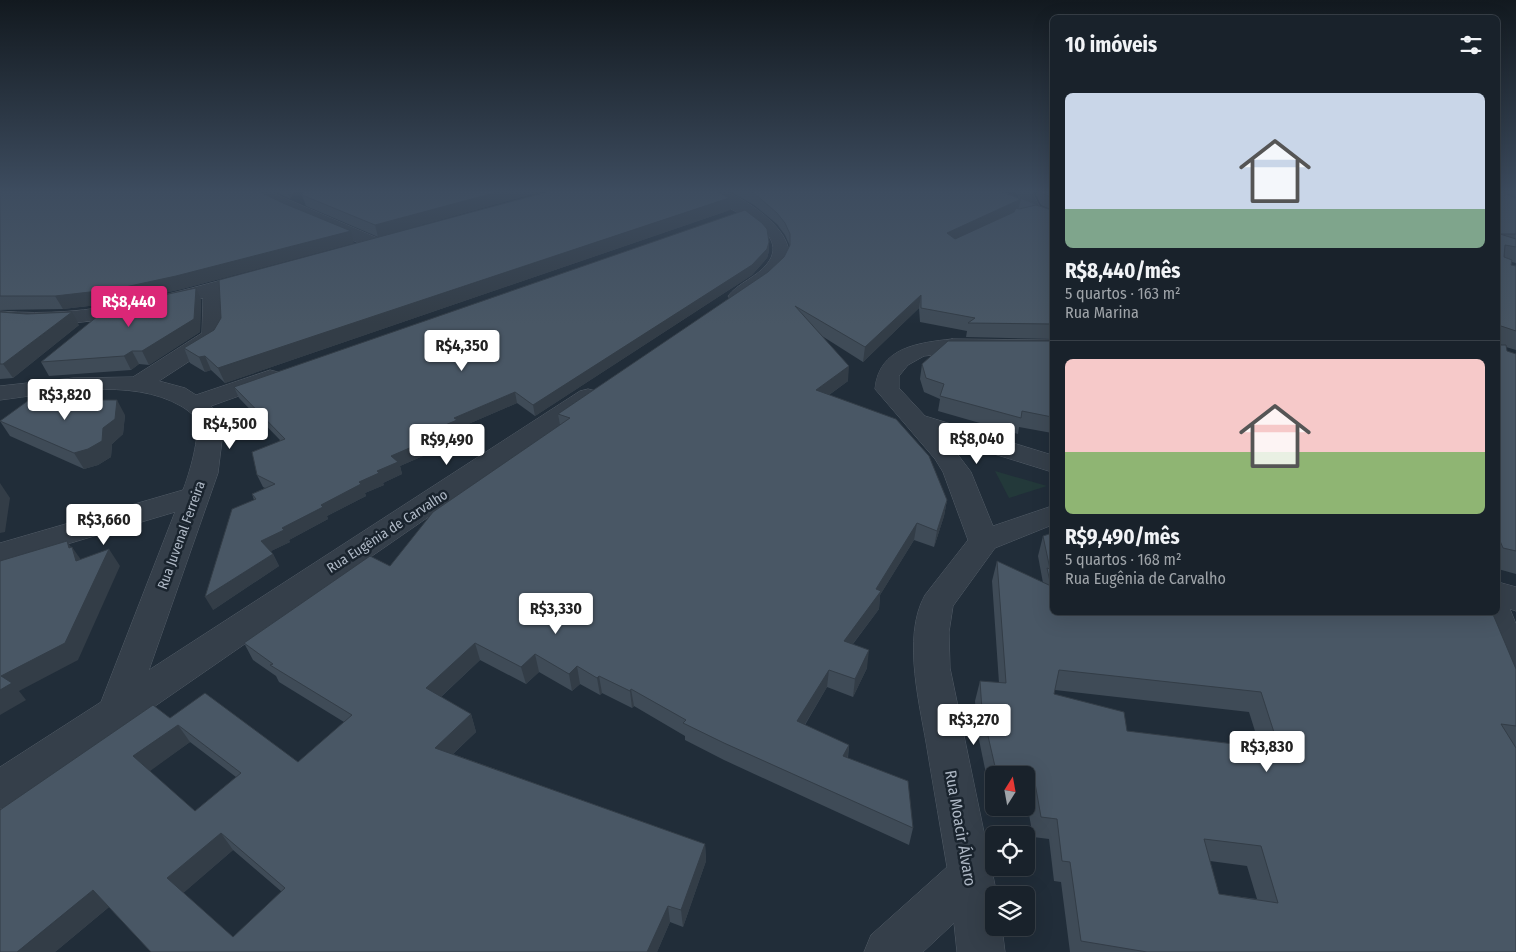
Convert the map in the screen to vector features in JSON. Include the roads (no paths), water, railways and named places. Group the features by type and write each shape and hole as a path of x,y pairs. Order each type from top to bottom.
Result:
{"street":[{"path":"353,234 376,244"},
{"path":"716,311 760,280 773,267 780,255 779,241 774,234"},
{"path":"349,252 394,240"},
{"path":"0,317 44,320 109,313 213,289 270,273"},
{"path":"138,384 211,337 214,331 213,289"},
{"path":"80,336 109,313"},
{"path":"1050,346 952,346 918,350 900,360 888,375 887,389 946,455 958,472 984,541 1050,516"},
{"path":"7,392 39,370"},
{"path":"195,404 285,372"},
{"name":"Rua Eugênia de Carvalho","path":"0,790 610,382"},
{"name":"Rua Juvenal Ferreira","path":"7,392 85,385 138,384 153,386 173,393 195,404 208,418 209,440 204,473 115,714"},
{"path":"916,421 1050,463"},
{"path":"0,554 196,496"},
{"name":"Rua Moacir Álvaro","path":"981,952 971,876 932,668 932,632 937,604 984,541"},
{"path":"1500,595 1516,599"},
{"path":"1496,615 1516,676"},
{"path":"888,952 971,876"}]}
